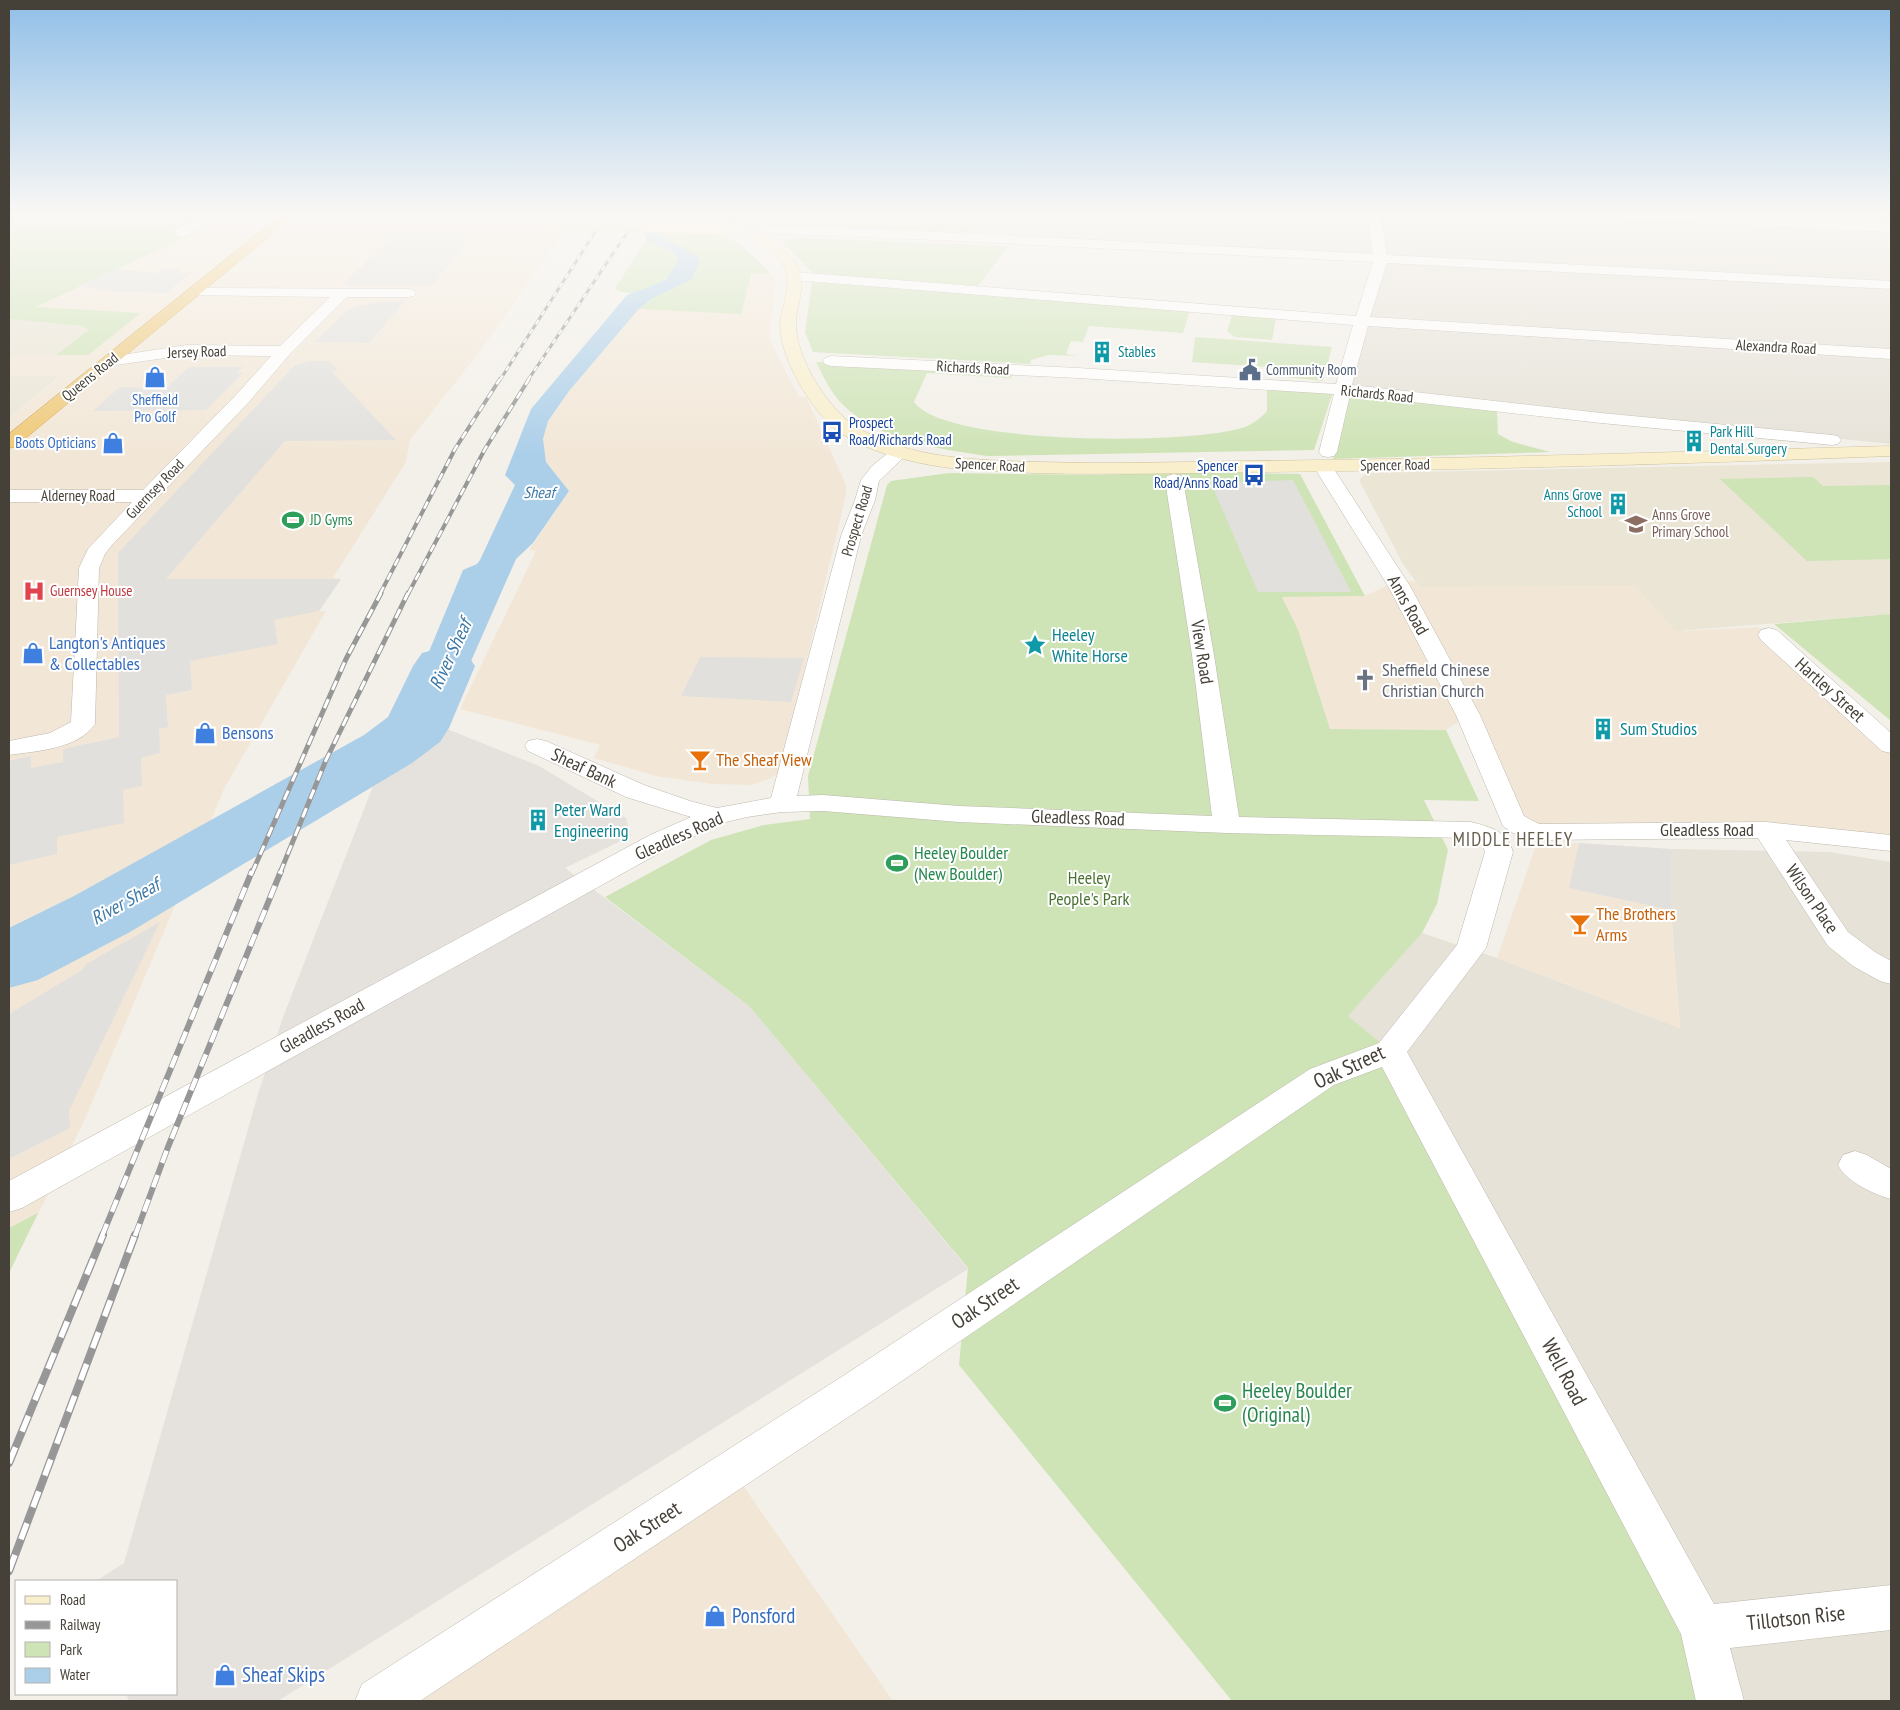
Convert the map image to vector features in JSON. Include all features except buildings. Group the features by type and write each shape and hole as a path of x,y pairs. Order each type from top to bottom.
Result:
{"highway":[{"name":"Queens Road","path":"9,444 193,295"}],"main road":[{"path":"792,295 787,329 797,359 812,390 846,428 873,442 900,452"},
{"name":"Spencer Road","path":"900,452 963,465 1079,469 1326,459 1891,451"}],"street":[{"name":"Guernsey Road","path":"9,748 59,738 74,731 83,722 90,564 99,548 146,496 242,399 284,351 342,295"},
{"name":"Alexandra Road","path":"1030,295 1360,321 1891,354"},
{"path":"1326,459 1341,390 1369,295"},
{"name":"Jersey Road","path":"110,361 174,351 284,351"},
{"name":"Richards Road","path":"831,361 1078,373 1341,390 1832,440"},
{"name":"Prospect Road","path":"782,804 851,536 865,500 870,480 900,452"},
{"name":"Anns Road","path":"1326,459 1399,586 1468,715 1512,820 1522,828"},
{"name":"View Road","path":"1174,480 1203,655 1227,825"},
{"name":"Alderney Road","path":"9,496 146,496"},
{"name":"Hartley Street","path":"1769,635 1891,746"},
{"name":"Sheaf Bank","path":"537,746 635,791 717,816"},
{"name":"Gleadless Road","path":"9,1198 660,841 717,816 782,804 823,803 959,814 1227,825 1471,830 1493,839"},
{"name":"Gleadless Road","path":"1522,828 1536,832 1766,830 1891,843"},
{"name":"Wilson Place","path":"1766,830 1838,939 1864,959 1891,974"},
{"name":"Oak Street","path":"380,1701 860,1387 1322,1077 1390,1051 1471,948 1499,852 1498,845 1493,839"},
{"name":"Well Road","path":"1390,1051 1702,1628 1720,1701"},
{"path":"1855,1165 1891,1185"},
{"name":"Tillotson Rise","path":"1702,1628 1891,1608"}],"shaded area":[{"path":"63,295 520,295 479,352 410,440 406,462 333,578 341,579 319,611 326,611 224,789 85,1119 9,1273 9,418 60,377 9,376 9,355 88,354 141,313 35,308"},
{"path":"655,295 774,295 769,339 799,397 806,397 846,485 846,495 780,772 769,779 752,785 712,784 656,776 594,758 600,745 460,709 536,551 529,550 569,491 546,462 543,439 548,421 569,391 637,311"},
{"path":"1376,295 1891,295 1891,444 1350,389"},
{"path":"386,301 405,301 369,343 315,342 347,310"},
{"path":"9,319 83,326 88,330 56,355 9,355"},
{"path":"311,361 329,361 338,370 332,372 396,440 285,441 166,579 341,579 319,611 274,620 278,644 190,661 192,690 166,695 168,727 159,729 160,753 141,758 142,786 123,790 124,823 57,837 57,854 9,865 9,761 31,756 31,768 63,762 63,749 119,737 118,553 295,365"},
{"name":"Sheffield Pro Golf","path":"189,367 243,367 237,372 243,373 206,410 93,411 120,387 166,388"},
{"path":"9,376 60,376 9,418"},
{"name":"Anns Grove Primary School","path":"1891,462 1891,614 1676,631 1635,585 1420,587 1403,564 1359,480 1366,473"},
{"path":"1293,480 1351,592 1258,592 1211,483"},
{"path":"1396,581 1635,585 1683,631 1758,627 1891,746 1891,848 1766,830 1522,827 1468,715 1446,730 1330,729 1282,597 1365,596"},
{"path":"700,657 804,658 791,702 681,696"},
{"path":"442,727 539,766 626,818 631,836 565,868 749,1006 968,1269 278,1701 129,1701 126,1695 178,1695 178,1580 98,1580 124,1563 258,1094 283,1017 375,781"},
{"path":"1579,843 1671,849 1671,910 1680,1028 1497,958 1536,845"},
{"path":"1579,843 1671,849 1671,910 1569,888"},
{"path":"1671,849 1829,852 1891,862 1891,1701 1718,1701 1348,1016 1422,933 1497,958 1680,1028 1671,910"},
{"path":"160,922 69,1111 70,1128 11,1158 9,1155 9,1014 82,970 86,964"},
{"path":"733,1471 893,1701 379,1701"}],"green space":[{"path":"9,295 62,295 36,307 141,313 88,355 56,355 88,330 83,326 9,319"},
{"path":"659,295 746,295 741,314 640,309 651,299"},
{"path":"810,295 985,295 1190,310 1183,333 1089,326 1083,342 1071,341 1066,354 1078,356 1048,355 1031,360 1030,364 813,352 805,332"},
{"path":"1232,315 1276,318 1272,340 1235,337 1227,331"},
{"path":"1195,337 1332,347 1323,381 1285,377 1284,368 1192,362"},
{"path":"816,362 1017,372 1010,378 927,373 914,402 935,416 971,427 1019,434 1072,438 1126,439 1218,433 1245,427 1262,416 1267,411 1267,387 1333,392 1314,450 988,456 930,446 892,435 874,427 857,417 838,400"},
{"path":"1346,395 1497,411 1498,434 1513,442 1550,452 1333,459"},
{"name":"Heeley People's Park","path":"1180,472 1300,474 1365,596 1282,597 1298,630 1330,729 1446,730 1479,801 1424,800 1448,850 1437,904 1422,933 1348,1016 1388,1049 1708,1628 1720,1701 1232,1701 959,1365 968,1268 749,1006 605,897 711,840 764,825 810,819 808,776 887,485 891,481 949,473 1098,475"},
{"path":"1813,477 1823,486 1891,485 1891,559 1807,561 1720,479"},
{"path":"1891,614 1891,721 1774,624"},
{"path":"38,1213 9,1273 9,1228"}],"water":[{"name":"Sheaf","path":"627,295 660,295 651,299 637,311 569,391 548,421 543,439 546,462 569,491 533,543 516,559 442,727 375,781 463,570 477,564 480,560 515,485 505,475 531,409"},
{"path":"243,820 224,858 90,931 9,983 9,942 78,917"}],"waterway":[{"name":"River Sheaf","path":"9,961 102,914 388,749 416,728 444,666"}],"railway":[{"path":"500,380 555,295"},
{"path":"528,380 585,295"},
{"path":"380,594 455,449 500,379"},
{"path":"408,594 485,449 529,379"},
{"path":"252,873 346,659 381,593"},
{"path":"280,873 326,760 408,593"},
{"path":"102,1236 252,871"},
{"path":"135,1236 168,1147 281,871"},
{"path":"9,1463 103,1235"},
{"path":"9,1571 135,1235"}],"place":[{"name":"Stables","path":"1102,352"},
{"name":"Community Room","path":"1250,370"},
{"name":"Sheffield Pro Golf","path":"155,377"},
{"name":"Prospect Road/Richards Road","path":"832,432"},
{"name":"Park Hill Dental Surgery","path":"1694,441"},
{"name":"Boots Opticians","path":"113,443"},
{"name":"Spencer Road/Anns Road","path":"1254,475"},
{"name":"Anns Grove School","path":"1618,504"},
{"name":"JD Gyms","path":"293,520"},
{"name":"Anns Grove Primary School","path":"1636,524"},
{"name":"Guernsey House","path":"34,591"},
{"name":"Heeley White Horse","path":"1035,645"},
{"name":"Langton's Antiques & Collectables","path":"33,653"},
{"name":"Sheffield Chinese Christian Church","path":"1365,680"},
{"name":"Sum Studios","path":"1603,729"},
{"name":"Bensons","path":"205,733"},
{"name":"The Sheaf View","path":"700,760"},
{"name":"Peter Ward Engineering","path":"538,820"},
{"name":"Heeley Boulder (New Boulder)","path":"897,863"},
{"name":"The Brothers Arms","path":"1580,924"},
{"name":"Heeley Boulder (Original)","path":"1225,1403"},
{"name":"Ponsford","path":"715,1616"},
{"name":"Sheaf Skips","path":"225,1675"}],"district":[{"name":"MIDDLE HEELEY","path":"1513,839"}]}
